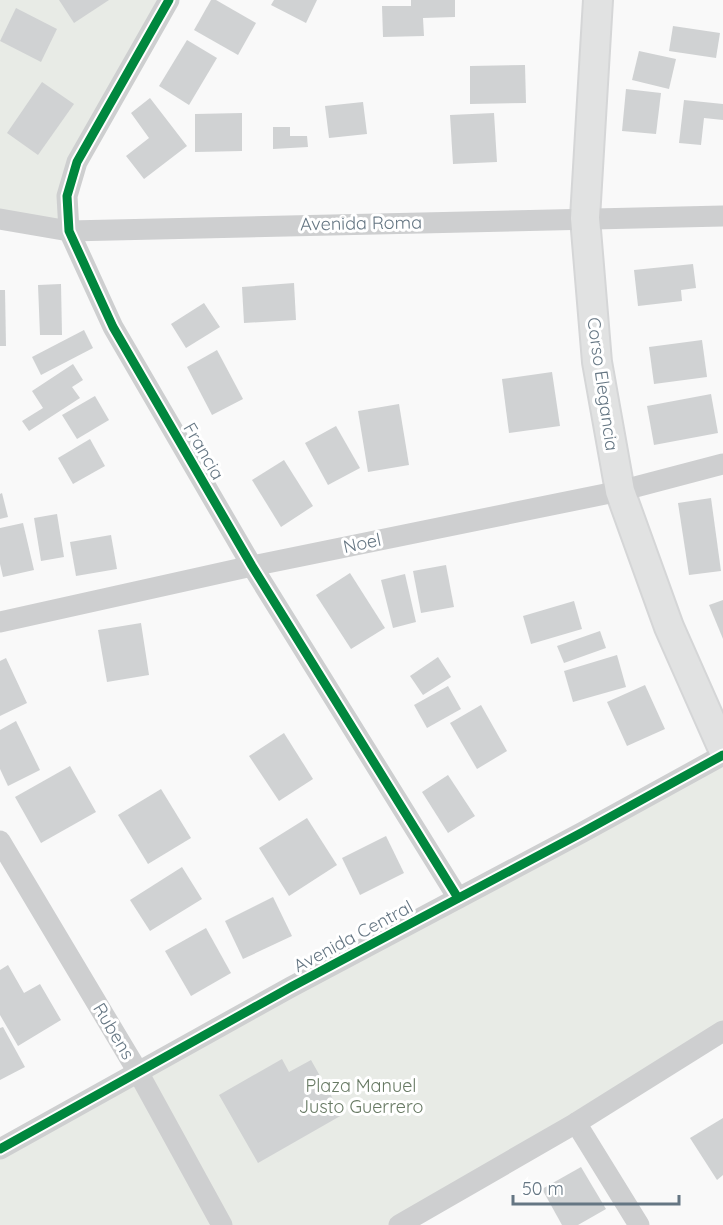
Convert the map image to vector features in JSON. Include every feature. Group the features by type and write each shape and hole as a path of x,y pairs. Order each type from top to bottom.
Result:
{"main road":[{"name":"Corso Elegancia","path":"598,0 585,218 597,362 620,491 669,627 723,749"}],"street":[{"name":"Francia","path":"169,0 77,162 67,196 69,231 113,327 252,566 458,898"},
{"name":"Avenida Roma","path":"0,219 69,231 723,216"},
{"name":"Noel","path":"0,622 252,566 620,491 723,464"},
{"name":"Avenida Central","path":"0,1149 291,987 723,755"},
{"name":"Rubens","path":"0,841 138,1072 222,1225"},
{"path":"399,1225 576,1123 723,1031"},
{"path":"576,1123 639,1225"}],"green space":[{"path":"0,0 169,0 77,162 69,231 0,225"},
{"name":"Plaza Manuel Justo Guerrero","path":"723,755 723,1029 399,1225 0,1225 0,1151"}],"building":[{"path":"59,0 109,0 74,23"},
{"path":"211,0 216,0 256,23 238,55 194,30"},
{"path":"274,0 317,0 306,23 271,5"},
{"path":"411,0 455,0 455,17 423,18 424,36 383,37 382,6 411,6"},
{"path":"16,8 57,29 41,62 0,41"},
{"path":"673,26 720,33 716,58 669,51"},
{"path":"187,40 217,58 189,105 159,86"},
{"path":"639,51 676,59 669,89 632,80"},
{"path":"525,65 526,103 470,104 470,66"},
{"path":"42,82 74,104 38,155 7,133"},
{"path":"626,89 661,93 656,134 622,131"},
{"path":"150,98 187,146 144,179 126,156 149,138 131,113"},
{"path":"684,100 723,104 723,120 704,118 701,145 679,143"},
{"path":"363,102 367,134 329,138 325,106"},
{"path":"242,113 242,151 195,152 195,114"},
{"path":"494,113 497,162 453,164 450,115"},
{"path":"273,127 290,127 290,136 307,136 308,147 273,149"},
{"path":"693,264 696,288 681,290 682,301 638,306 634,270"},
{"path":"294,283 296,320 244,323 242,287"},
{"path":"61,284 62,335 40,335 38,285"},
{"path":"0,290 5,290 6,346 0,346"},
{"path":"204,303 220,327 186,348 171,324"},
{"path":"84,330 93,348 41,375 32,357"},
{"path":"702,340 707,377 654,384 649,347"},
{"path":"217,350 243,399 212,415 187,367"},
{"path":"73,364 83,380 72,387 80,398 29,431 22,421 43,408 32,391"},
{"path":"552,372 560,426 509,433 502,379"},
{"path":"711,394 718,433 654,445 647,406"},
{"path":"95,396 109,420 77,439 62,415"},
{"path":"399,404 409,465 368,472 358,411"},
{"path":"336,426 360,468 328,485 305,443"},
{"path":"90,439 105,466 73,484 58,458"},
{"path":"284,460 313,506 281,527 252,480"},
{"path":"2,493 8,517 0,519 0,494"},
{"path":"711,498 721,571 689,575 678,503"},
{"path":"57,514 64,557 41,561 34,518"},
{"path":"23,523 34,570 3,577 0,564 0,528"},
{"path":"111,535 117,569 76,576 70,542"},
{"path":"446,565 454,607 421,613 413,571"},
{"path":"350,573 385,628 351,649 316,595"},
{"path":"405,574 416,622 393,628 381,580"},
{"path":"723,600 723,639 709,605"},
{"path":"574,601 582,629 531,644 523,616"},
{"path":"141,623 149,675 107,682 98,630"},
{"path":"600,631 606,648 564,663 557,646"},
{"path":"617,655 626,687 573,702 564,671"},
{"path":"438,657 451,677 423,695 410,676"},
{"path":"6,658 27,703 0,716 0,661"},
{"path":"645,685 665,729 627,746 607,702"},
{"path":"448,686 461,709 427,728 414,705"},
{"path":"481,705 507,751 477,769 450,723"},
{"path":"16,721 40,770 8,786 0,769 0,730"},
{"path":"284,733 313,779 279,801 249,756"},
{"path":"70,766 96,812 41,843 15,797"},
{"path":"448,775 475,816 448,833 422,792"},
{"path":"161,789 191,838 148,864 118,815"},
{"path":"307,818 337,865 289,896 259,848"},
{"path":"386,836 404,873 360,895 342,858"},
{"path":"182,867 202,899 150,931 130,900"},
{"path":"273,897 292,936 243,959 225,921"},
{"path":"206,928 231,973 191,996 165,951"},
{"path":"8,965 24,993 40,984 61,1020 18,1046 0,1015 0,970"},
{"path":"3,1027 25,1067 0,1080 0,1028"},
{"path":"282,1059 289,1072 311,1060 342,1115 258,1163 219,1095"},
{"path":"723,1118 723,1175 717,1180 690,1138"},
{"path":"581,1167 606,1209 578,1225 562,1225 542,1189"}],"cycle path":[{"path":"169,0 77,162 67,196 69,231 113,327 252,566 458,898"},
{"path":"0,1149 291,987 723,755"}]}
